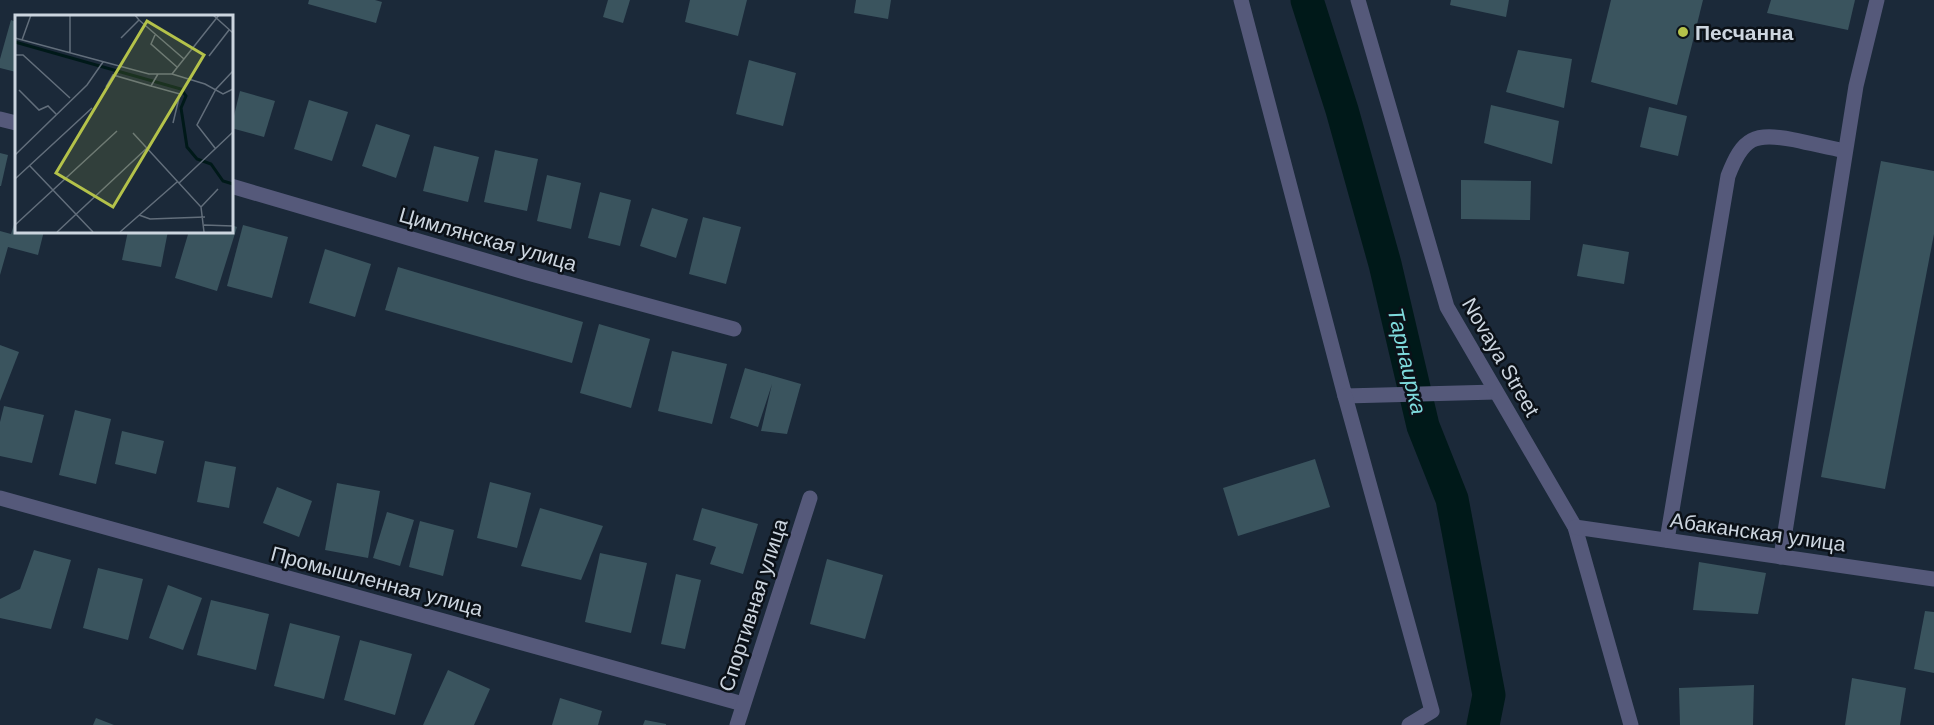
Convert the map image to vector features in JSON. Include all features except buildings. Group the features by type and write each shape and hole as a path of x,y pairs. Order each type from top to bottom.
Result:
{"street":[{"path":"1241,0 1432,711 1409,725"},
{"name":"Novaya Street","path":"1358,0 1447,307 1575,527 1631,725"},
{"path":"1781,557 1856,86 1877,0"},
{"path":"0,118 15,123"},
{"path":"1667,540 1728,176 1734,160 1744,146 1756,138 1772,136 1845,151"},
{"name":"Цимлянская улица","path":"232,186 528,273 734,329"},
{"path":"1346,396 1497,392"},
{"name":"Промышленная улица","path":"0,498 743,704"},
{"name":"Спортивная улица","path":"736,725 810,498"},
{"name":"Абаканская улица","path":"1575,527 1934,579"}],"waterway":[{"name":"Тарнаирка","path":"1307,0 1342,110 1385,264 1423,426 1452,499 1489,695 1483,725"}],"place":[{"name":"Песчанна","path":"1683,32"}]}
